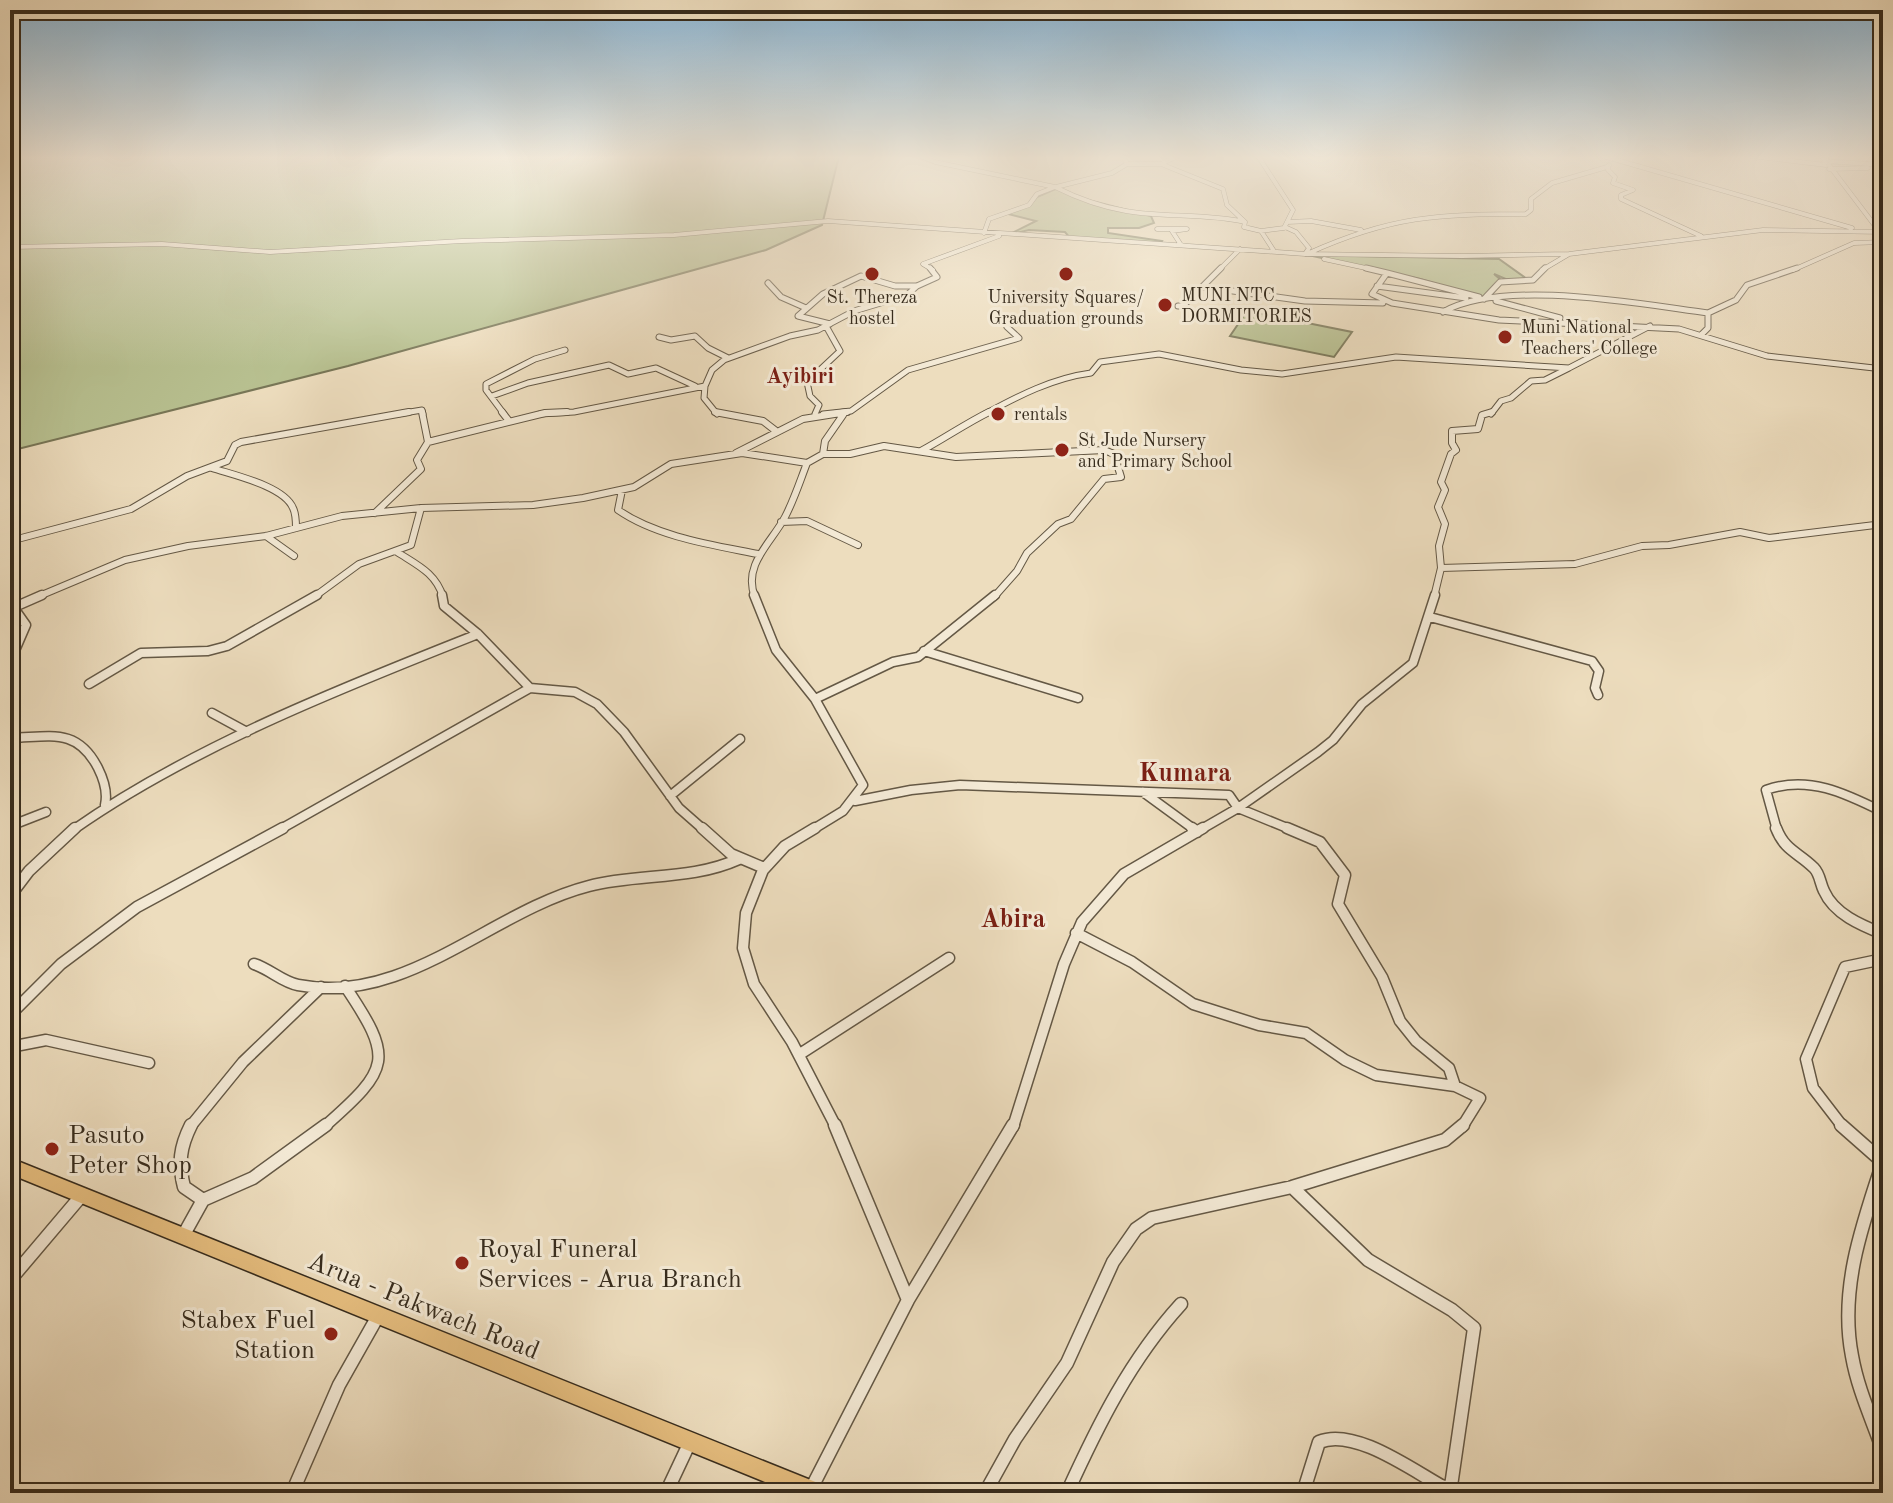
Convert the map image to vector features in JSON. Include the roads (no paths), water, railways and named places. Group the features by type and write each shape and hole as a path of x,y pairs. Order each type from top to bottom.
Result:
{"main road":[{"name":"Arua - Pakwach Road","path":"10,1166 814,1491"}],"street":[{"path":"10,247 162,244 270,252 462,241 674,235 775,226"},
{"path":"898,226 1305,254 1569,254 1763,230 1863,232"},
{"path":"984,233 986,226"},
{"path":"1244,226 1261,231 1281,226"},
{"path":"1287,226 1309,248 1305,254"},
{"path":"1339,226 1366,231"},
{"path":"1305,254 1343,236 1380,226"},
{"path":"1680,226 1702,236"},
{"path":"1842,226 1882,235"},
{"path":"1157,229 1187,229 1172,231 1181,245"},
{"path":"1261,231 1274,251"},
{"path":"776,431 755,418 716,414 704,398 712,370 729,358 828,325 854,311 907,295 939,275 925,266 925,262 1002,235"},
{"path":"1377,286 1471,299 1589,298 1708,313 1736,300 1747,285 1882,235"},
{"path":"1178,306 1183,306 1240,249"},
{"path":"1305,254 1576,322"},
{"path":"1483,299 1500,282 1533,280 1539,272 1569,254"},
{"path":"1387,273 1372,294 1392,303"},
{"path":"828,325 798,316 823,294 861,276 895,286 917,286"},
{"path":"768,283 781,297 806,308"},
{"path":"1204,287 1305,301 1392,303 1499,320 1650,326 1702,334 1767,356 1883,369"},
{"path":"1443,312 1452,304 1471,299"},
{"path":"1702,334 1708,328 1708,313"},
{"path":"815,415 819,405 810,396 807,382 840,351 828,325"},
{"path":"814,1491 908,1300 1011,1132 1076,933 1094,905 1124,874 1238,808 1325,746 1362,704 1412,664 1430,617 1441,568 1439,546 1445,524 1438,507 1445,490 1441,482 1451,454 1456,450 1452,443 1452,431 1478,429 1482,415 1490,415 1501,401 1511,398 1531,381 1545,380 1650,326"},
{"path":"823,454 825,441 843,415 876,396 897,375 1019,338 1007,327"},
{"path":"659,337 671,340 695,336 708,348 729,358"},
{"path":"509,421 486,390 488,381 535,359 565,350"},
{"path":"921,451 956,433 969,420 1041,386 1069,376 1091,373 1100,362 1116,362 1137,355 1165,354 1241,370 1282,374 1396,357 1569,368"},
{"path":"492,396 528,383 609,365 628,374 656,368 696,387"},
{"path":"428,442 545,413 574,412 705,386"},
{"path":"10,541 131,509 183,478 227,461 235,445 241,442 422,410 428,442 417,460 421,469 375,513"},
{"path":"735,454 776,431 815,415 843,415"},
{"path":"815,699 893,662 914,659 992,599 1017,571 1027,553 1058,524 1071,519 1102,480 1121,477 1114,454 1104,450 986,457 944,456 884,446 850,454 823,454 807,463 781,522 758,554 752,590 776,650 815,699 862,782 855,801"},
{"path":"10,662 26,625 12,609 125,560 188,546 266,536 342,516 421,508 533,505 622,490 637,485 671,464 735,454 752,453 807,463"},
{"path":"212,468 252,482 286,499 294,510 296,528"},
{"path":"622,490 618,510 631,519 723,547 758,554"},
{"path":"89,684 141,653 208,651 227,646 316,596 359,564 397,552 413,543 421,508"},
{"path":"781,522 807,521 858,545"},
{"path":"1441,568 1575,564 1642,546 1669,545 1740,532 1769,538 1883,524"},
{"path":"266,536 294,556"},
{"path":"397,552 436,577 443,590 444,606 478,634 530,688"},
{"path":"1430,617 1592,661 1599,671 1595,688 1598,695"},
{"path":"10,896 44,857 105,805 247,732 350,685 478,634"},
{"path":"924,651 1078,698"},
{"path":"10,1015 61,964 137,907 328,804 530,688 575,692 593,701 624,732 684,813 739,859 764,868"},
{"path":"212,713 247,732"},
{"path":"11,738 66,736 81,742 88,747 104,781 107,795 105,805"},
{"path":"670,796 740,739"},
{"path":"1883,812 1821,784 1785,785 1766,790 1771,800 1770,814 1782,844 1817,870 1824,892 1833,906 1859,924 1883,934"},
{"path":"908,1300 852,1161 800,1054 751,976 744,957 746,917 764,868 783,849 855,801 911,790 960,785 1227,794 1238,808 1320,842 1326,848 1345,875 1338,904 1382,977 1400,1021 1416,1041 1449,1068 1455,1086"},
{"path":"1141,791 1197,832"},
{"path":"10,826 46,812"},
{"path":"254,964 268,967 288,981 321,987 345,986 389,976 458,949 545,902 590,886 706,872 739,859"},
{"path":"985,1493 1015,1439 1065,1367 1105,1276 1136,1229 1152,1218 1292,1187 1453,1135 1462,1127 1480,1098 1455,1086 1376,1075 1345,1060 1306,1033 1259,1025 1186,1001 1110,949 1076,933"},
{"path":"800,1054 832,1036 906,982 949,958"},
{"path":"1883,959 1845,967 1806,1059 1818,1098 1883,1162 1852,1254 1846,1310 1858,1385 1879,1426 1883,1451"},
{"path":"183,1236 203,1200 237,1187 270,1167 349,1106 365,1088 377,1066 380,1049 367,1020 345,986"},
{"path":"203,1200 184,1187 180,1174 182,1143 189,1129 205,1105 243,1064 321,987"},
{"path":"10,1047 46,1040 149,1063"},
{"path":"1292,1187 1368,1260 1452,1310 1474,1328 1451,1486 1443,1487 1365,1446 1335,1436 1319,1442 1303,1493"},
{"path":"10,1280 82,1195"},
{"path":"1067,1493 1088,1447 1133,1365 1158,1328 1181,1304"},
{"path":"292,1493 339,1385 379,1315"},
{"path":"666,1493 691,1441"}],"place":[{"name":"St. Thereza hostel","path":"872,274"},
{"name":"University Squares/ Graduation grounds","path":"1066,274"},
{"name":"MUNI NTC DORMITORIES","path":"1165,305"},
{"name":"Muni National Teachers' College","path":"1505,337"},
{"name":"rentals","path":"998,414"},
{"name":"St Jude Nursery and Primary School","path":"1062,450"},
{"name":"Pasuto Peter Shop","path":"52,1149"},
{"name":"Royal Funeral Services - Arua Branch","path":"462,1263"},
{"name":"Stabex Fuel Station","path":"331,1334"}],"district":[{"name":"Ayibiri","path":"800,375"},
{"name":"Kumara","path":"1185,772"},
{"name":"Abira","path":"1013,918"}]}
